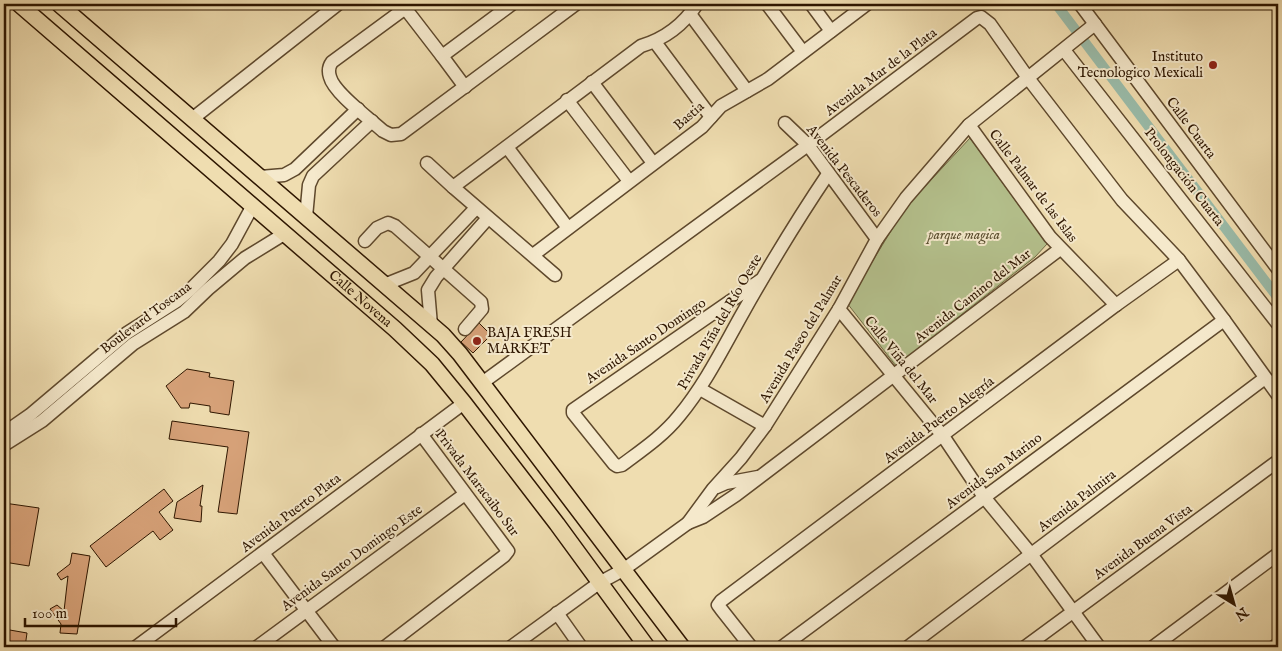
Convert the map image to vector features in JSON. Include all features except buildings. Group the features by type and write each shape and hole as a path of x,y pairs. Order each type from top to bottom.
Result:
{"main road":[{"name":"Calle Novena","path":"19,4 395,329 432,364 557,524 647,647"},
{"name":"Calle Novena","path":"59,4 442,335 460,354 682,647"},
{"path":"174,138 192,119"}],"street":[{"path":"192,119 338,4"},
{"path":"442,56 512,4"},
{"path":"465,87 408,6 332,62 330,66 330,77 336,89 383,130 391,135 401,134 465,87 576,4"},
{"path":"767,4 803,52"},
{"path":"811,4 831,31"},
{"name":"Bastia","path":"532,255 702,127 721,106 768,79 867,4"},
{"name":"Calle Cuarta","path":"1080,4 1091,28 1278,269"},
{"path":"453,187 641,46 655,42 680,24 694,9 747,90"},
{"name":"Avenida Mar de la Plata","path":"482,383 808,146 977,18 981,17 990,24 1028,78 1122,200 1179,260 1278,395"},
{"name":"Avenida Paseo del Palmar","path":"511,647 599,583 624,570 688,523 713,489 741,458 765,426 839,309 877,239 906,198 969,125 1091,28"},
{"path":"655,42 711,118"},
{"name":"Prolongación Cuarta","path":"1067,48 1278,324"},
{"path":"592,82 653,163"},
{"path":"568,100 629,181"},
{"path":"260,177 284,175 295,169 358,109"},
{"path":"306,217 309,185 313,176 372,121"},
{"name":"Avenida Pescaderos","path":"786,123 808,146 877,239"},
{"name":"Calle Palmar de las Islas","path":"969,125 1060,248 1116,305"},
{"path":"506,147 568,228"},
{"path":"313,152 325,164"},
{"path":"427,163 476,208 555,275"},
{"name":"Privada Piña del Río Oeste","path":"617,466 655,441 679,417 700,389 761,280 828,174"},
{"name":"Boulevard Toscana","path":"4,433 130,338 203,279 220,261 232,244 252,207"},
{"path":"384,285 414,273 476,208"},
{"path":"431,325 428,290 443,268 488,218"},
{"path":"365,241 377,228 388,223 396,226 481,302 482,309 465,329"},
{"name":"Boulevard Toscana","path":"4,445 42,421 130,338 184,312 245,258 284,234"},
{"name":"Avenida Camino del Mar","path":"688,523 704,517 760,476 1060,248"},
{"name":"Avenida Puerto Alegría","path":"751,647 718,605 721,601 1116,305 1179,260"},
{"path":"220,261 230,270"},
{"name":"Avenida Santo Domingo","path":"617,466 573,413 573,410 761,280"},
{"name":"Calle Viña del Mar","path":"839,309 943,436 984,497 1031,554 1099,647"},
{"name":"Avenida San Marino","path":"782,647 1224,320"},
{"name":"Avenida Palmira","path":"908,647 1265,378"},
{"path":"700,389 765,426"},
{"name":"Avenida Puerto Plata","path":"136,647 464,403"},
{"name":"Privada Maracaibo Sur","path":"385,647 508,551 421,434"},
{"path":"741,458 741,466 744,472 751,476 760,476"},
{"name":"Avenida Buena Vista","path":"1025,647 1278,461"},
{"name":"Avenida Camino del Mar","path":"713,489 726,483 760,476"},
{"name":"Avenida Santo Domingo Este","path":"257,647 465,494"},
{"path":"263,553 334,647"},
{"path":"1153,647 1278,554"},
{"path":"557,613 581,647"},
{"path":"1274,647 1278,644"}],"green space":[{"name":"parque magica","path":"970,138 1047,244 1035,257 896,366 847,303 905,208"}],"waterway":[{"path":"1056,4 1278,298"}],"place":[{"name":"Instituto Tecnologico Mexicali","path":"1213,65"},
{"name":"BAJA FRESH MARKET","path":"477,341"}]}
